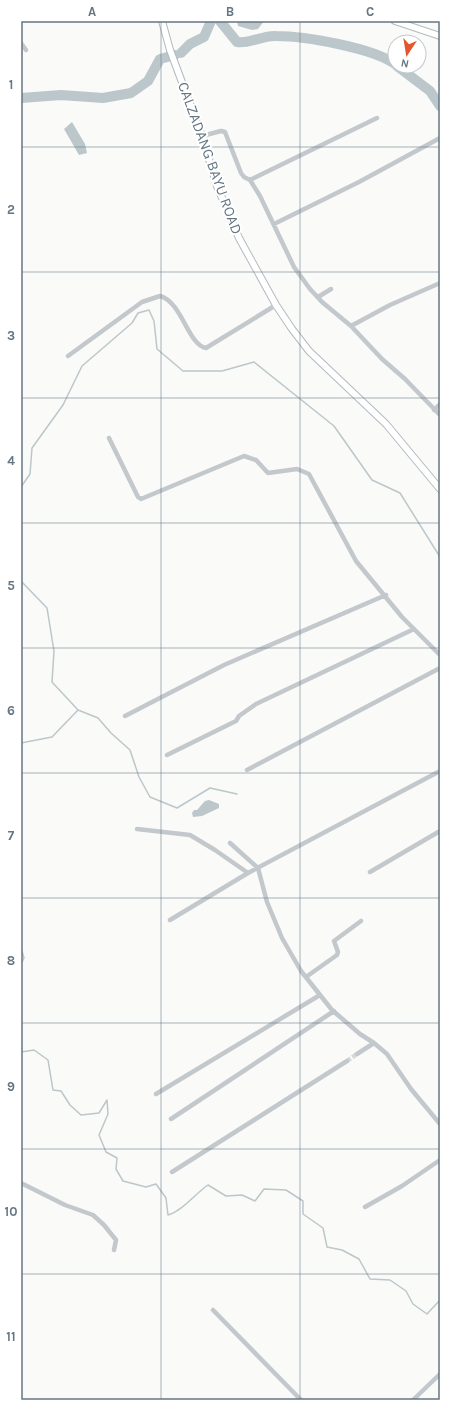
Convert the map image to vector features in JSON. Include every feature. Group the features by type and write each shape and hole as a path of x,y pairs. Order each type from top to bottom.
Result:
{"street":[{"name":"CALZADANG BAYU ROAD","path":"162,21 175,66 202,136 217,186 239,238 276,305 309,351 386,424 440,489"},
{"path":"395,21 440,36"},
{"path":"21,43 26,50"},
{"path":"250,180 377,118"},
{"path":"202,136 221,131 225,132 241,173 244,178 250,180 274,224 294,267 318,298 352,326 382,359 405,379 440,415"},
{"path":"274,224 359,182 440,138"},
{"path":"352,326 390,305 440,283"},
{"path":"318,298 331,289"},
{"path":"68,356 142,302 160,296 170,302 197,343 206,348 276,305"},
{"path":"434,410 440,404"},
{"path":"109,438 138,497 141,499 244,456 256,460 268,473 297,469 309,474 356,561 414,629 440,655"},
{"path":"125,716 231,662 386,595"},
{"path":"167,755 236,721 239,716 256,704 414,629"},
{"path":"247,770 440,668"},
{"path":"170,920 291,849 440,771"},
{"path":"137,829 190,835 248,873"},
{"path":"370,872 440,831"},
{"path":"230,843 258,868 268,902 282,938 306,977 334,1011 360,1034 387,1054 411,1089 440,1124"},
{"path":"306,977 337,955 338,952 334,941 361,921"},
{"path":"156,1094 320,995"},
{"path":"170,1119 334,1011"},
{"path":"357,1054 374,1043"},
{"path":"172,1172 347,1061"},
{"path":"365,1207 402,1186 440,1160"},
{"path":"21,1183 64,1205 93,1215 104,1225 116,1240 114,1250"},
{"path":"213,1310 301,1400"},
{"path":"413,1400 440,1374"}],"shaded area":[{"path":"237,21 264,21 258,29 252,30 238,26"},
{"path":"72,122 85,144 87,153 79,155 64,129"},
{"path":"209,800 219,804 219,808 202,816 193,817 192,813 194,810 197,810 205,801"}],"waterway":[{"path":"181,53 190,44 204,37 211,21"},
{"path":"220,21 237,42 247,42 271,36 304,38 355,48 387,59"},
{"path":"21,98 61,95 103,98 131,93 148,81 160,59 175,55"},
{"path":"408,74 430,91 440,106"},
{"path":"21,487 30,474 32,448 63,405 82,366 132,323 138,313 149,310 154,321 157,349 183,371 222,371 254,362 334,426 372,480 400,493 440,557"},
{"path":"21,581 47,608 54,651 52,682 78,710 52,737 21,743"},
{"path":"78,710 98,718 111,733 130,750 139,777 150,797 177,808 210,788 237,794"},
{"path":"21,948 24,958 21,964"},
{"path":"21,1052 34,1050 48,1060 53,1090 61,1091 70,1105 81,1115 99,1113 107,1100 108,1114 99,1135 106,1152 117,1158 116,1169 123,1181 146,1187 156,1184 166,1198 168,1215 178,1210 208,1185 226,1196 242,1195 255,1201 264,1189 286,1190 303,1201 303,1214 323,1228 327,1247 342,1250 359,1259 370,1279 390,1280 406,1291 413,1304 427,1314 440,1300"}],"tunnel":[{"path":"347,1061 357,1054"}]}
